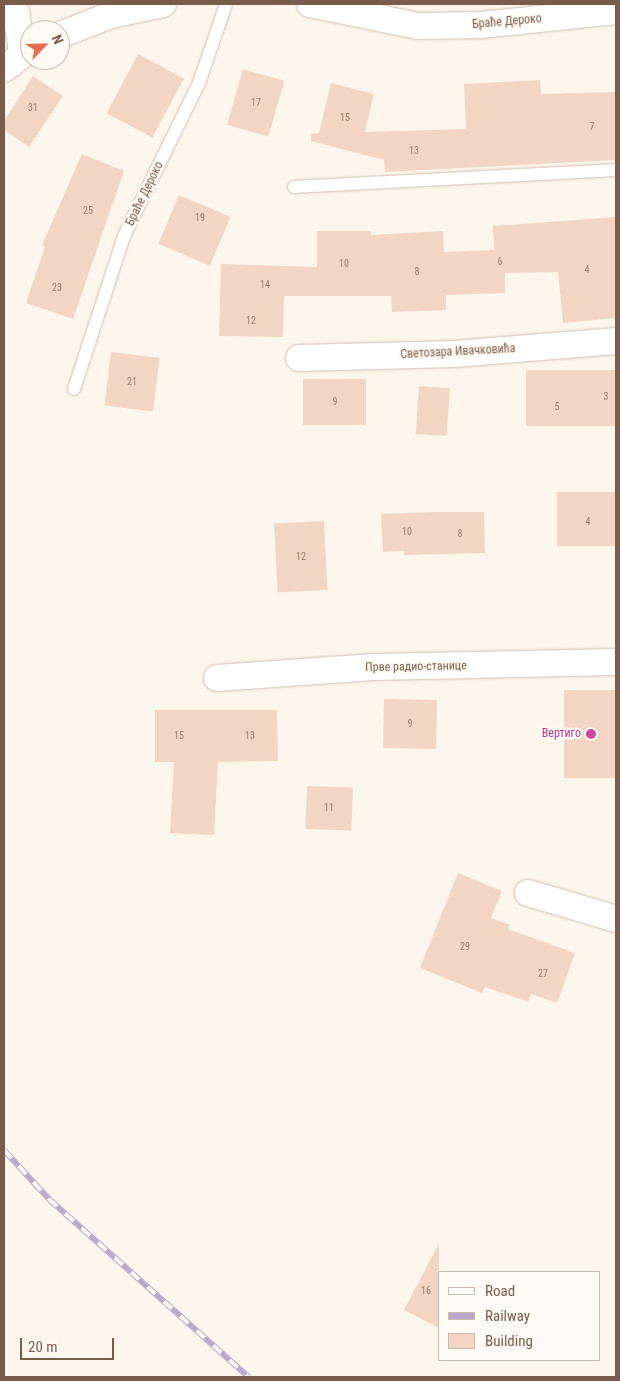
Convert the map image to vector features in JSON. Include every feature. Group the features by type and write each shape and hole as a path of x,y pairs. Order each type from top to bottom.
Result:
{"street":[{"path":"15,4 18,57"},
{"path":"70,31 111,16 163,4"},
{"name":"Браће Дероко","path":"310,4 418,26 482,15 616,11"},
{"name":"Светозара Ивачковића","path":"299,358 454,354 616,341"},
{"name":"Прве радио-станице","path":"217,678 374,667 616,662"},
{"path":"528,893 616,919"}],"lane":[{"name":"Браће Дероко","path":"74,389 124,236 198,83 226,4"},
{"path":"294,187 616,170"}],"building":[{"path":"138,54 184,78 152,138 107,113"},
{"path":"243,69 284,81 268,137 227,125"},
{"path":"33,76 63,96 29,147 4,130 4,121"},
{"path":"540,80 541,94 616,92 616,160 385,172 384,160 311,141 311,134 319,133 331,83 374,94 365,132 466,129 464,84"},
{"path":"82,154 124,171 73,319 26,303 45,247 42,245"},
{"path":"179,195 231,217 210,266 158,244"},
{"path":"616,217 616,318 563,323 558,272 505,273 505,293 446,295 446,310 392,312 391,296 284,296 283,337 219,336 221,264 317,267 317,231 371,231 371,235 443,231 444,252 494,250 493,226"},
{"path":"111,352 160,358 153,412 104,406"},
{"path":"526,370 616,370 616,426 526,426"},
{"path":"303,379 366,379 366,425 303,425"},
{"path":"419,386 450,388 447,436 416,434"},
{"path":"557,492 616,492 616,546 557,546"},
{"path":"484,512 485,553 404,555 404,551 383,552 381,514"},
{"path":"324,521 328,590 278,593 274,524"},
{"name":"Вертиго","path":"564,690 616,690 616,778 564,778"},
{"path":"384,699 437,700 436,749 383,748"},
{"path":"155,710 277,710 278,761 218,762 214,835 170,833 174,762 155,762"},
{"path":"307,786 353,788 351,831 305,829"},
{"path":"458,873 502,891 491,918 510,925 508,929 575,953 557,1003 531,994 528,1002 485,987 482,993 420,968"},
{"path":"439,1243 438,1327 404,1310"}],"railway":[{"path":"4,1150 49,1199 249,1377"}],"place":[{"name":"Вертиго","path":"591,734"}]}
